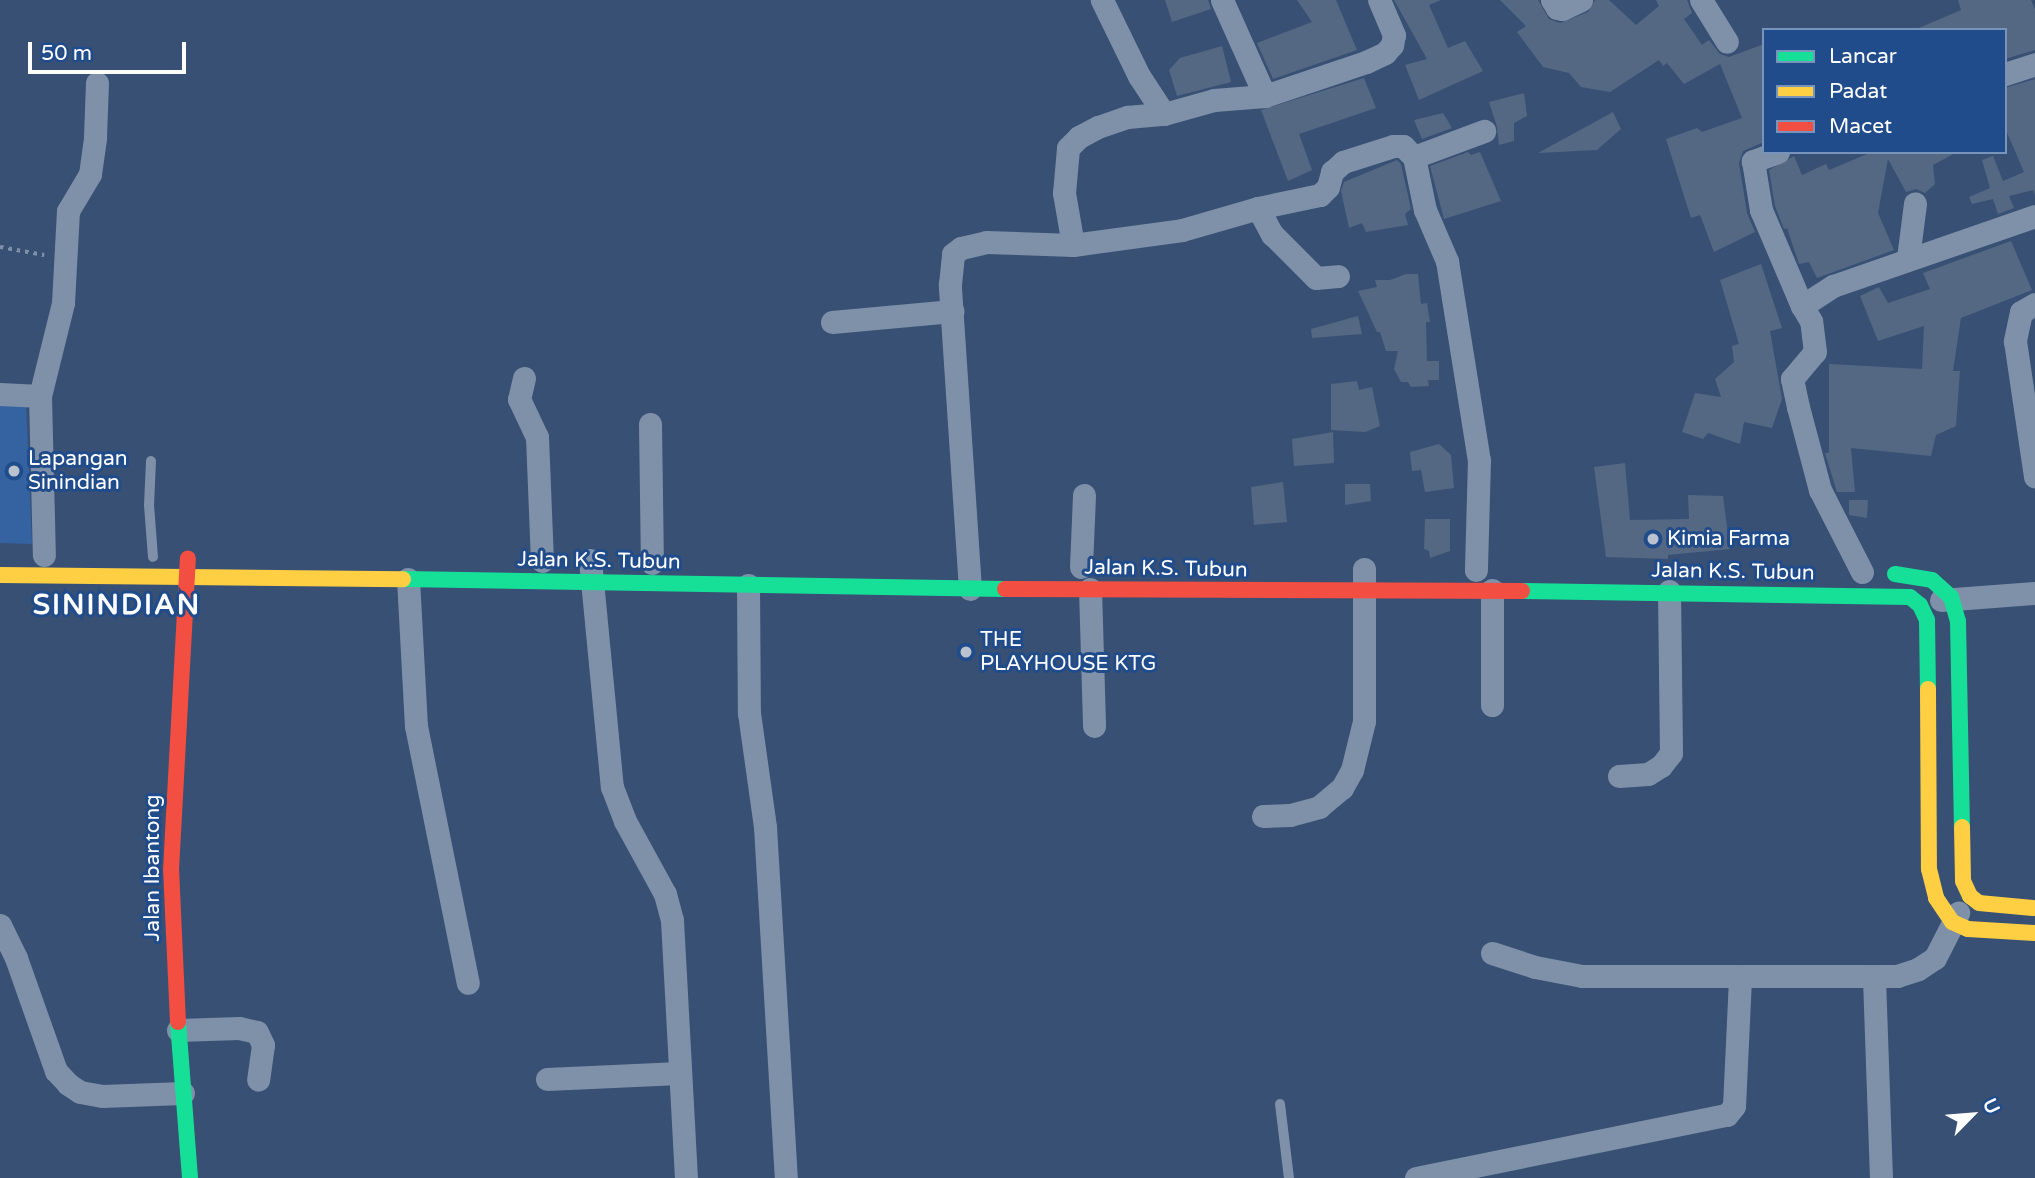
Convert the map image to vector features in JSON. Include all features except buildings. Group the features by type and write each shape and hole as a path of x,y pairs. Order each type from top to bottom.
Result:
{"main road":[{"name":"Jalan Ibantong","path":"170,557 186,577 171,870 178,1030 190,1178"},
{"name":"Jalan K.S. Tubun","path":"0,575 508,580 540,565 590,566 748,585 970,573 1480,575 1669,591 1888,595 1910,597 1920,605"},
{"path":"1856,572 1922,576 1951,597 1958,621 1963,881 1970,896 1979,902 2035,908"},
{"path":"1920,605 1927,620 1929,869 1936,898 1951,922 1968,929 2035,933"}],"street":[{"path":"1102,0 1139,76 1164,114"},
{"path":"1222,0 1265,96"},
{"path":"1073,245 1064,193 1068,148 1079,137 1107,123 1127,117 1164,114 1214,100 1265,96 1366,62 1392,45 1394,35 1379,0"},
{"path":"1552,0 1557,8 1562,9 1581,0"},
{"path":"1701,0 1727,42"},
{"path":"2007,73 2035,64"},
{"path":"42,555 40,396 63,303 70,204 85,188 90,174 97,83"},
{"path":"1414,157 1484,131"},
{"path":"970,573 949,266 953,254 961,248 986,242 1073,245 1182,230 1258,208 1320,195 1328,187 1332,172 1343,162 1364,153 1403,146 1414,157 1425,210 1447,261 1476,441 1480,575 1492,705"},
{"path":"1772,154 1753,161 1761,210 1811,321 1815,352 1792,379 1820,490 1856,572"},
{"path":"1908,258 1915,203"},
{"path":"1258,208 1272,234 1316,278 1338,276"},
{"path":"1802,306 1833,286 2035,216"},
{"path":"2035,304 2021,312 2015,341 2035,477"},
{"path":"832,322 952,311"},
{"path":"524,378 519,399 537,437 540,565"},
{"path":"0,394 40,396"},
{"path":"650,424 653,563"},
{"path":"1084,495 1083,573 1094,726"},
{"path":"590,566 612,787 625,821 665,894 672,920 686,1178"},
{"path":"1263,816 1290,815 1319,807 1342,788 1352,770 1364,721 1363,575"},
{"path":"408,579 416,726 468,982"},
{"path":"748,585 749,713 765,827 786,1178"},
{"path":"1619,776 1648,774 1661,766 1671,753 1669,591"},
{"path":"1920,605 1951,597 2035,593"},
{"path":"1492,953 1535,967 1582,976 1874,978 1908,973 1935,958 1951,922 1970,896"},
{"path":"0,925 16,958 55,1071 68,1084 80,1091 102,1096 183,1093"},
{"path":"1416,1178 1727,1115 1734,1106 1740,978"},
{"path":"1874,978 1881,1178"},
{"path":"178,1030 239,1028 257,1031 263,1045 258,1080"},
{"path":"547,1079 679,1073"}],"lane":[{"path":"151,461 149,505 170,557"},
{"path":"1280,1104 1289,1178"}],"path":[{"path":"0,247 66,260"}],"shaded area":[{"name":"Lapangan Sinindian","path":"0,400 26,400 32,544 0,543"}],"traffic: fast":[{"path":"1895,574 1932,580 1951,597 1958,621 1962,827"},
{"path":"403,579 1005,589"},
{"path":"1522,591 1910,597 1920,605 1927,620 1928,689"},
{"path":"178,1022 190,1178"}],"traffic: slow":[{"path":"0,575 403,579"},
{"path":"1928,689 1929,869 1936,898 1952,922 1968,929 2035,933"},
{"path":"1962,827 1963,881 1970,896 1979,903 2033,908"}],"traffic: jam":[{"path":"178,1022 171,870 188,558"},
{"path":"1005,589 1522,591"}],"place":[{"name":"Lapangan Sinindian","path":"14,471"},
{"name":"Kimia Farma","path":"1653,539"},
{"name":"THE PLAYHOUSE KTG","path":"966,652"}],"district":[{"name":"SININDIAN","path":"117,605"}]}
